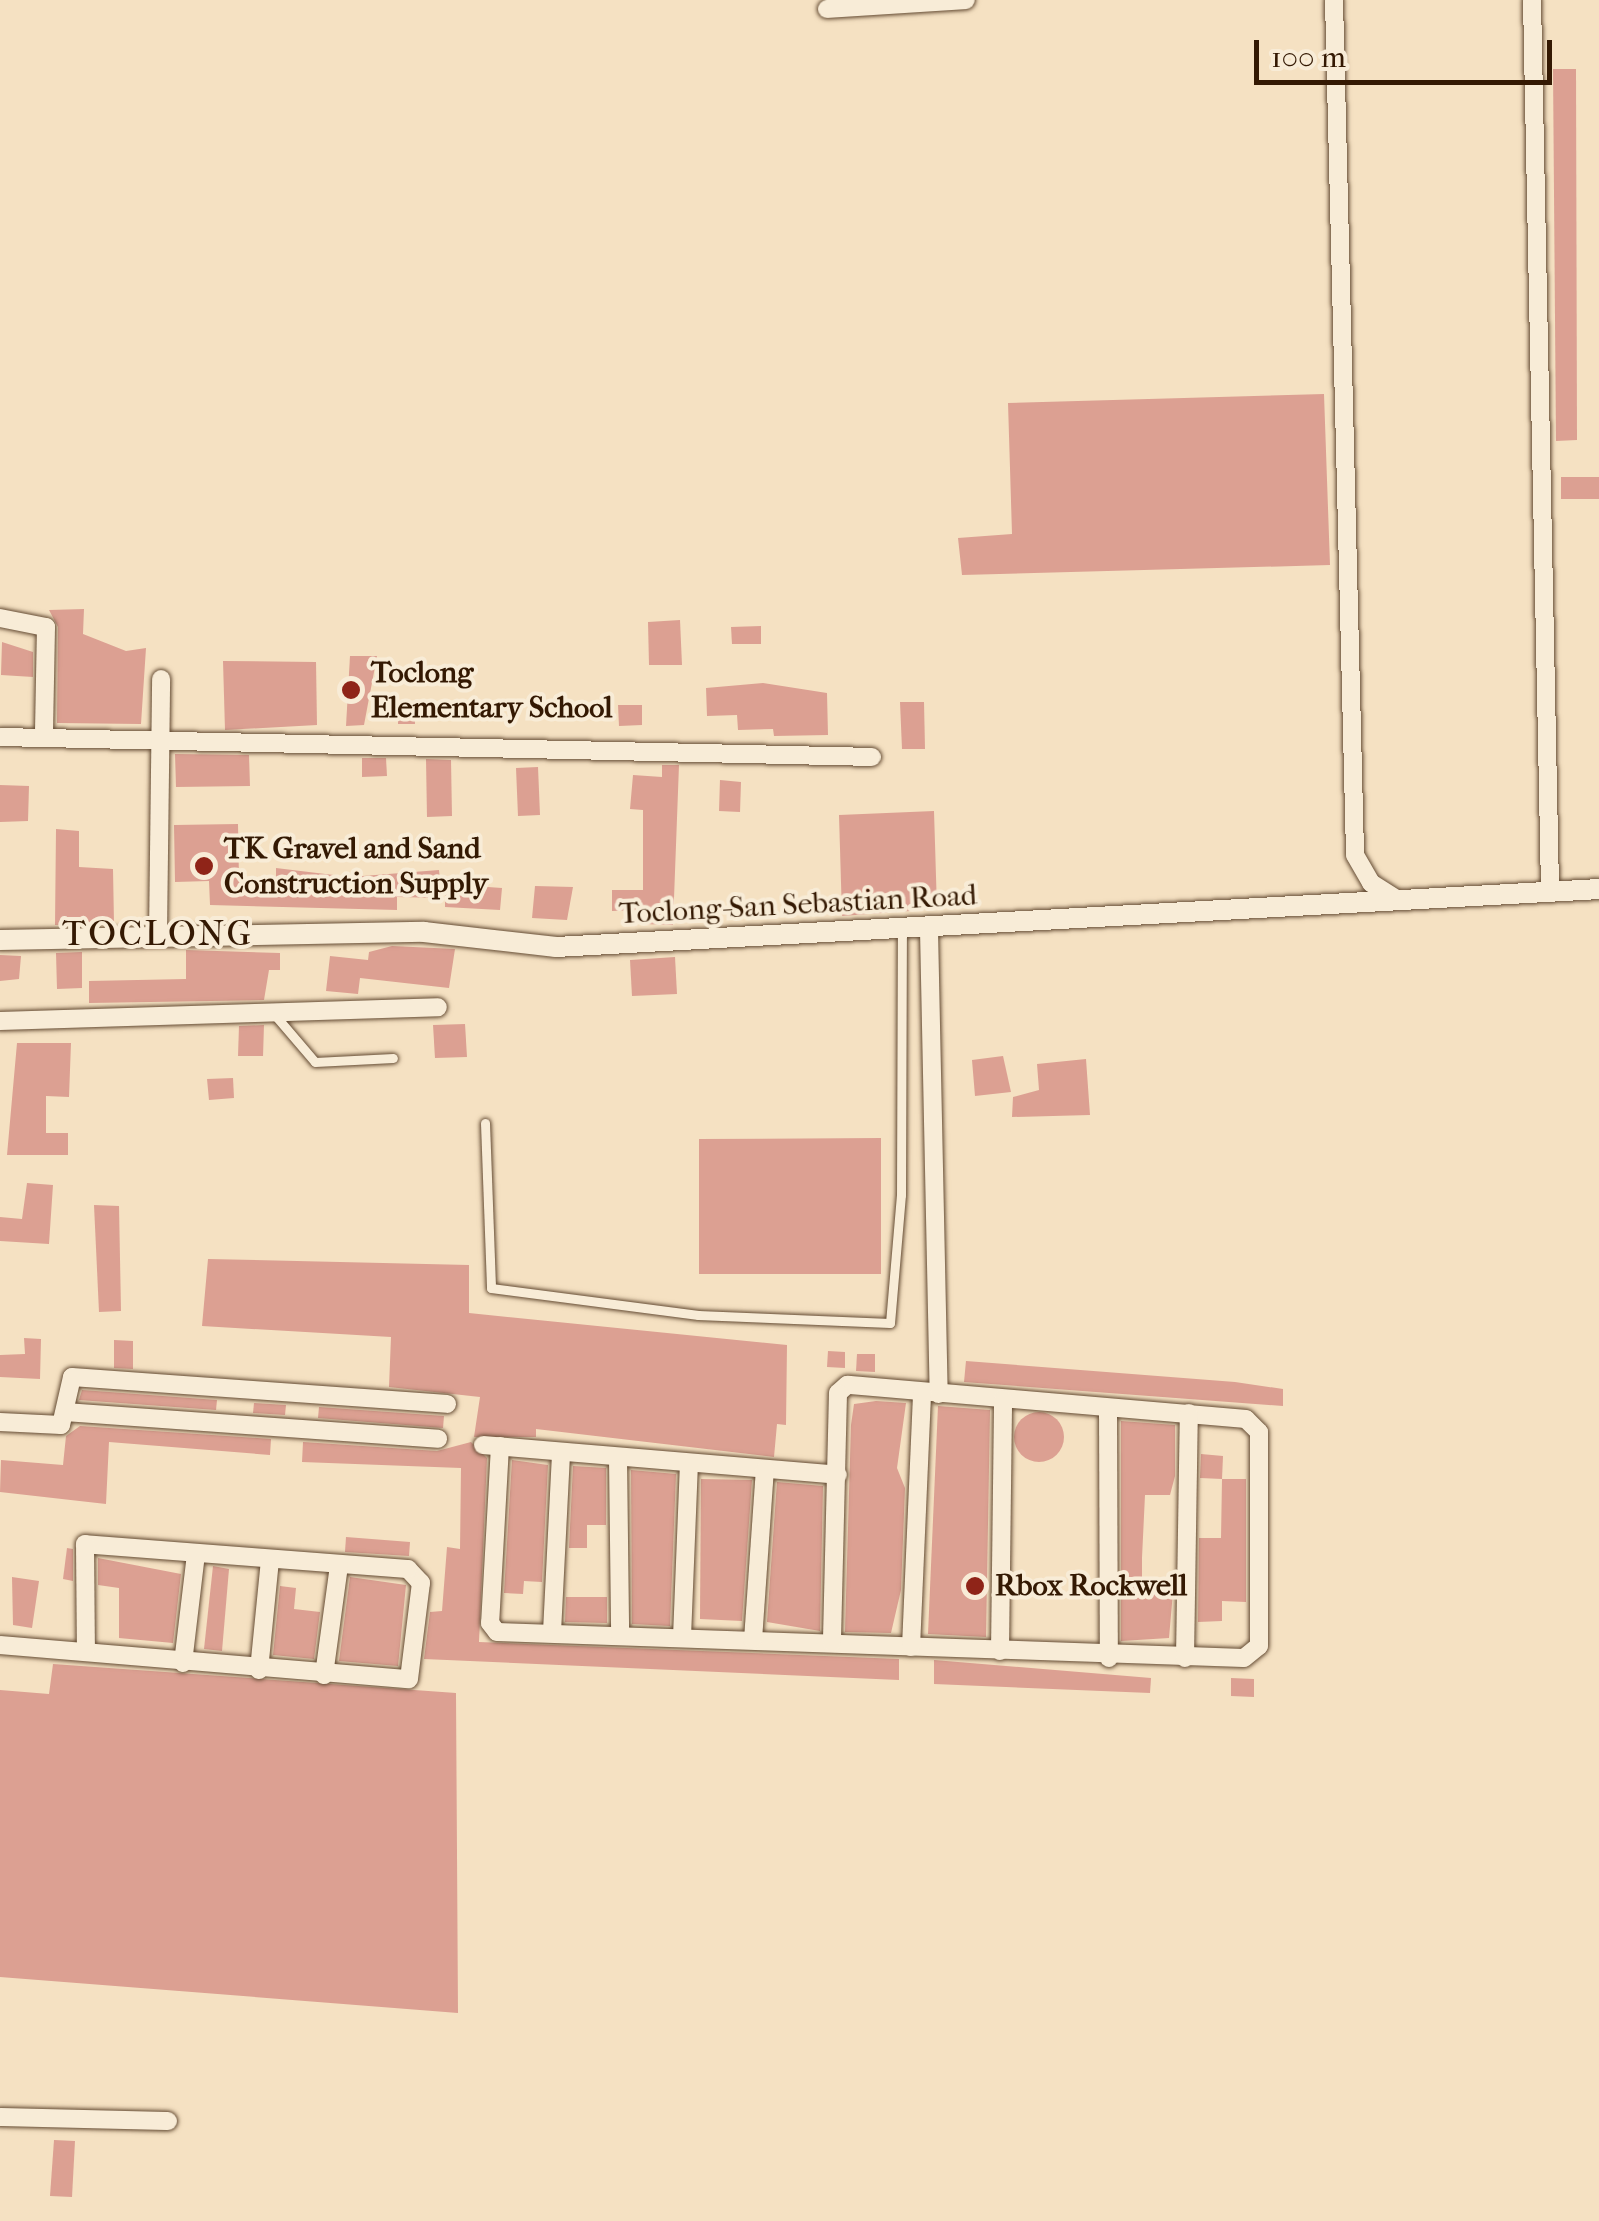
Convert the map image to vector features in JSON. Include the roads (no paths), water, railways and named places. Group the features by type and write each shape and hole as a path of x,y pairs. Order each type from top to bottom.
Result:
{"street":[{"path":"827,9 966,0"},
{"path":"1334,0 1354,856 1370,883 1400,901"},
{"path":"1532,0 1550,892"},
{"path":"0,618 46,627 44,736"},
{"path":"158,935 161,679"},
{"path":"0,737 872,756"},
{"name":"Toclong-San Sebastian Road","path":"0,940 443,933 556,947 902,932 1599,888"},
{"path":"910,1647 930,1393 929,930"},
{"path":"0,1021 438,1008"},
{"path":"0,1422 55,1428 64,1412 68,1383 80,1377 447,1404"},
{"path":"832,1643 838,1475 841,1388 1246,1419 1258,1432 1259,1646 1244,1658 1109,1658 682,1636 497,1632 490,1623 491,1446 838,1475"},
{"path":"1000,1651 1004,1400"},
{"path":"1108,1408 1109,1658"},
{"path":"64,1412 438,1439"},
{"path":"1184,1658 1189,1413"},
{"path":"552,1632 561,1452"},
{"path":"618,1458 620,1634"},
{"path":"682,1636 689,1463"},
{"path":"753,1640 766,1469"},
{"path":"0,1645 86,1650 324,1676 408,1680 416,1669 416,1574 84,1544 86,1650"},
{"path":"183,1663 196,1554"},
{"path":"259,1670 270,1560"},
{"path":"324,1676 339,1566"},
{"path":"0,2116 168,2122"}],"lane":[{"path":"485,1123 492,1288 698,1315 890,1324 901,1214 902,932"},
{"path":"270,1011 315,1062 393,1058"}],"place":[{"name":"Toclong Elementary School","path":"351,690"},
{"name":"TK Gravel and Sand Construction Supply","path":"204,866"},
{"name":"Rbox Rockwell","path":"975,1586"}],"district":[{"name":"TOCLONG","path":"158,934"}]}
